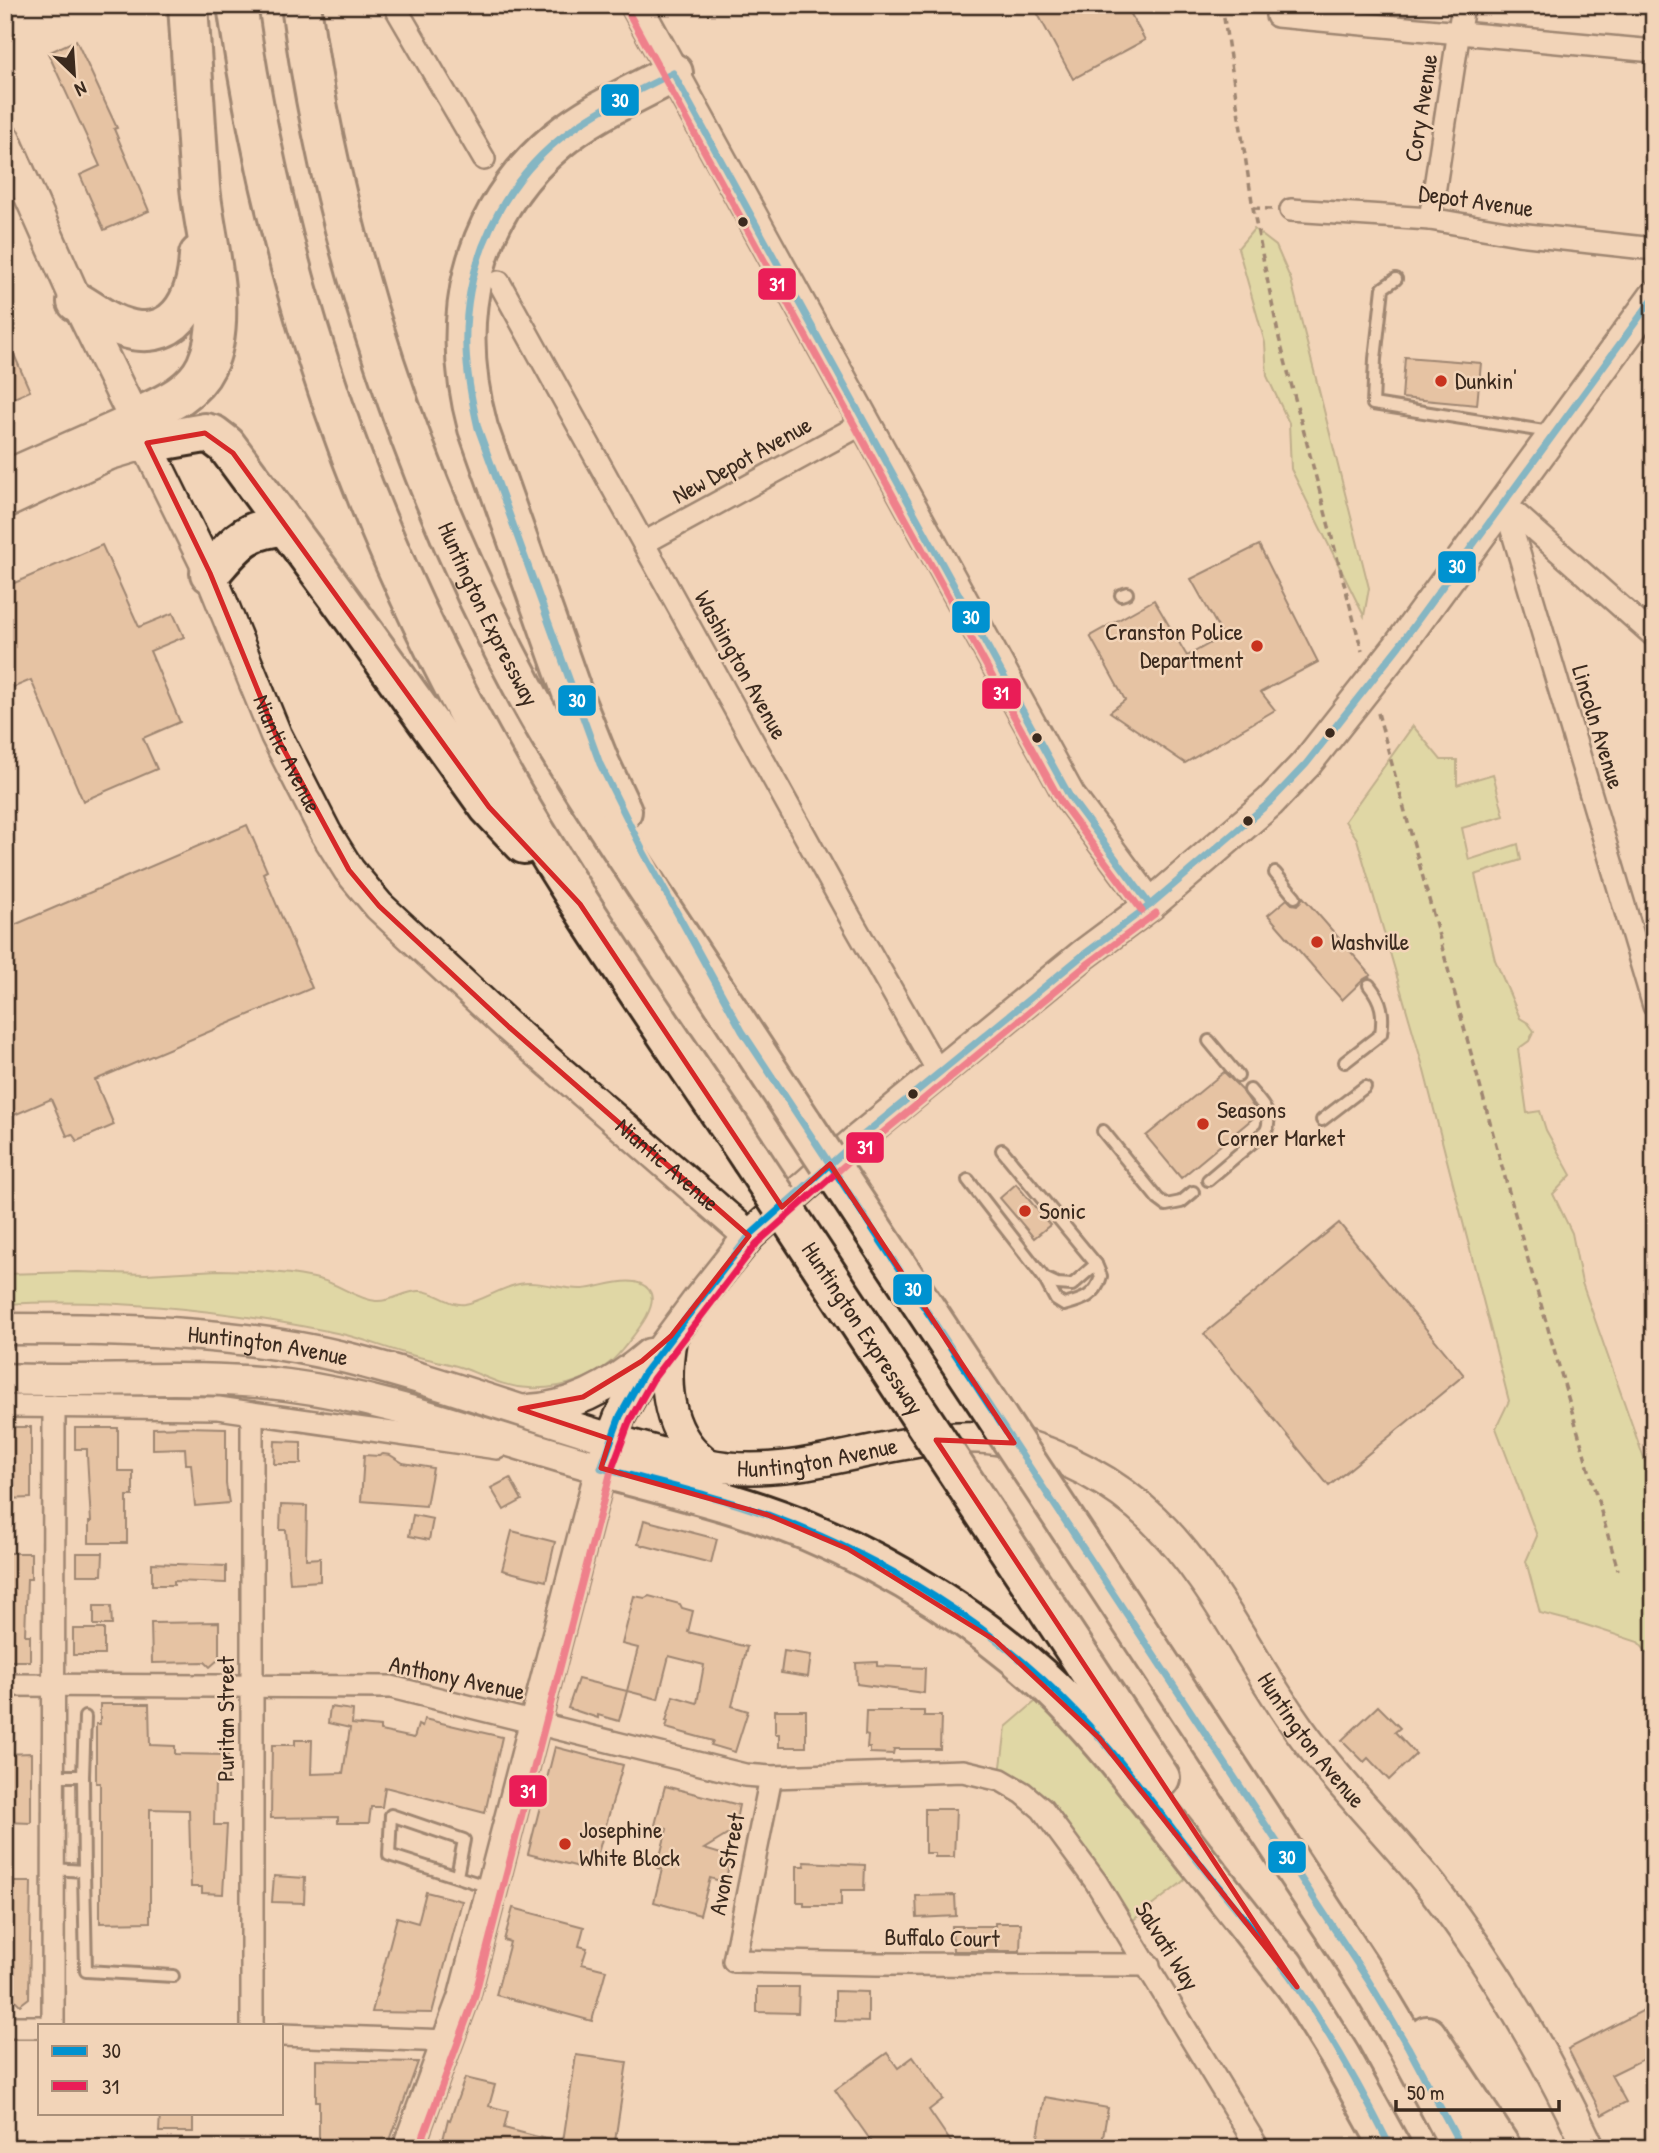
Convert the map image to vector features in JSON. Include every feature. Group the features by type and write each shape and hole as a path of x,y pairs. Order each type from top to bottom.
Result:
{"highway":[{"path":"140,431 173,400 188,390 206,366 215,324 215,297 201,190 188,5"},
{"name":"Huntington Expressway","path":"237,5 256,117 290,271 313,347 365,496 396,569 466,710 507,784 580,904 1297,1987 1386,2140"},
{"name":"Huntington Expressway","path":"301,5 318,108 353,262 393,388 430,486 495,630 530,699 605,822 1368,1980 1408,2047 1462,2148"},
{"path":"673,73 574,128 542,155 511,191 489,231 472,275 465,320 465,362 478,428 600,764 643,851 742,1031"},
{"path":"77,302 109,322 128,329 153,330 177,318 193,295 198,275 201,190"},
{"path":"140,431 213,435 233,453 489,807 580,904"},
{"path":"210,573 245,536 262,528 286,526"},
{"path":"606,1454 848,1549 907,1582 996,1642 1051,1687 1099,1738 1297,1987"},
{"path":"1194,1716 1394,1988 1501,2148"}],"main road":[{"path":"636,5 1070,797 1150,905"},
{"name":"Niantic Avenue","path":"5,140 77,302 210,573 276,735 326,833 349,870 379,906 745,1241"},
{"path":"408,2148 464,1996 606,1454 635,1388 699,1298 745,1241 856,1141 1083,955 1150,905 1270,802 1306,764 1399,646 1441,585 1649,314"},
{"path":"5,476 140,431"},
{"path":"5,503 110,454 140,431"},
{"name":"Huntington Avenue","path":"5,1329 151,1330 274,1344 324,1353 379,1366 520,1409 606,1454"},
{"path":"520,1409 553,1407 583,1397 627,1372 671,1336"},
{"path":"671,1336 667,1376 671,1411 689,1447 708,1465"},
{"name":"Huntington Avenue","path":"5,1378 215,1379 285,1385 386,1405 545,1453 606,1454 735,1468 796,1465 929,1441 985,1438 1020,1444 1052,1455 1101,1480 1130,1499 1156,1522 1185,1555 1220,1602 1273,1692 1303,1735 1449,1911 1526,2029 1589,2148"}],"street":[{"path":"394,5 484,159"},
{"name":"Cory Avenue","path":"1430,219 1463,5"},
{"path":"1277,16 1654,51"},
{"name":"Depot Avenue","path":"1291,210 1430,219 1518,234 1654,250"},
{"name":"Washington Avenue","path":"499,282 939,1073"},
{"name":"New Depot Avenue","path":"644,543 864,423"},
{"path":"1504,503 1654,636"},
{"name":"Lincoln Avenue","path":"1504,503 1654,1006"},
{"name":"Huntington Avenue","path":"5,1406 182,1406 545,1453"},
{"path":"53,2024 54,1406"},
{"name":"Puritan Street","path":"252,1413 252,2024"},
{"name":"Anthony Avenue","path":"5,1685 391,1687 745,1775 771,1777 963,1771 1001,1780 1013,1787"},
{"name":"Avon Street","path":"734,1961 771,1777"},
{"name":"Salvati Way","path":"1013,1787 1042,1809 1097,1882 1258,2148"},
{"name":"Buffalo Court","path":"734,1961 1149,1965"},
{"path":"5,2027 38,2027"},
{"path":"284,2035 449,2041"}],"lane":[{"path":"1396,279 1383,288 1379,308 1373,404 1556,433"},
{"path":"1275,873 1295,898"},
{"path":"1345,1062 1381,1034 1384,1015 1378,996 1369,985"},
{"path":"1209,1041 1238,1076"},
{"path":"1322,1120 1365,1087"},
{"path":"1208,1180 1266,1131 1269,1124 1268,1114 1250,1090"},
{"path":"1103,1131 1158,1199 1166,1205 1181,1202 1193,1192"},
{"path":"968,1180 1044,1278 1056,1300 1064,1305 1081,1301 1094,1293 1101,1276 1096,1264 1002,1150"},
{"path":"1044,1278 1065,1286 1072,1285 1096,1264"},
{"path":"85,1717 83,1776 86,1972 173,1976"},
{"path":"53,1776 83,1776"},
{"path":"457,1877 464,1840 391,1815 389,1855 457,1877 492,1888"},
{"path":"53,1869 84,1871"}],"path":[{"path":"1222,5 1253,208 1279,338 1364,660"},
{"path":"1378,712 1518,1225 1618,1570"}],"highlighted area":[{"path":"205,433 233,453 489,807 580,904 782,1207 830,1164 1014,1443 936,1440 1297,1987 1099,1738 996,1641 848,1549 768,1515 601,1468 610,1439 520,1409 583,1397 642,1361 671,1336 749,1236 509,1027 379,906 349,870 276,735 210,573 147,443"}],"green space":[{"path":"1254,229 1276,246 1291,280 1369,588 1364,616 1291,469 1289,423 1267,376 1265,343 1238,248"},
{"path":"1413,726 1441,760 1457,760 1457,785 1493,774 1504,816 1462,828 1469,860 1518,844 1521,860 1475,875 1495,960 1520,1018 1534,1031 1529,1041 1518,1049 1527,1113 1540,1111 1546,1130 1571,1175 1553,1194 1572,1233 1582,1283 1654,1487 1654,1660 1638,1642 1540,1613 1526,1561 1537,1536 1496,1428 1509,1401 1422,1063 1357,839 1345,821"},
{"path":"218,1270 309,1277 376,1301 421,1291 465,1304 505,1288 535,1283 583,1289 618,1282 635,1282 649,1290 652,1297 648,1313 638,1330 603,1368 580,1380 542,1388 511,1386 456,1366 346,1335 262,1319 134,1305 5,1304 5,1274 146,1274"},
{"path":"1050,1689 1207,1860 1124,1927 1043,1811 999,1782 1006,1727"}],"building":[{"path":"1033,5 1126,5 1145,40 1073,79"},
{"path":"76,40 117,128 114,129 149,211 104,230 80,175 100,166 48,53"},
{"path":"5,334 30,391 5,402"},
{"name":"Dunkin'","path":"1405,357 1481,363 1477,405 1402,398"},
{"path":"102,545 139,627 173,613 184,637 150,651 180,722 143,738 157,769 83,801 31,680 5,691 5,587"},
{"name":"Cranston Police Department","path":"1259,545 1318,662 1261,692 1275,710 1185,763 1110,712 1125,700 1090,636 1154,600 1187,656 1223,636 1191,579"},
{"path":"247,825 267,871 263,873 312,988 95,1080 114,1125 77,1141 72,1134 67,1136 51,1099 5,1119 5,929"},
{"name":"Washville","path":"1303,897 1371,975 1342,1000 1268,915 1287,899 1297,905"},
{"name":"Seasons Corner Market","path":"1224,1072 1242,1090 1258,1114 1181,1178 1146,1136"},
{"name":"Sonic","path":"1016,1184 1050,1225 1034,1238 1000,1198"},
{"path":"1339,1223 1464,1375 1329,1486 1204,1334"},
{"path":"5,1427 31,1427 31,1498 5,1499"},
{"path":"75,1428 118,1428 118,1471 133,1471 133,1496 127,1496 127,1543 89,1543 91,1522 87,1449 75,1449"},
{"path":"153,1428 226,1428 226,1484 229,1503 195,1506 191,1464 186,1464 185,1448 153,1449"},
{"path":"275,1441 301,1442 301,1464 274,1464"},
{"path":"383,1454 403,1463 433,1468 426,1506 361,1501 364,1455"},
{"path":"510,1478 522,1500 504,1510 491,1488"},
{"path":"281,1505 307,1506 306,1559 320,1558 320,1581 290,1583 286,1530 280,1530"},
{"path":"413,1515 433,1519 429,1540 409,1536"},
{"path":"644,1520 717,1539 711,1563 638,1544"},
{"path":"512,1531 555,1542 546,1581 502,1570"},
{"path":"5,1553 31,1553 25,1635 30,1635 30,1661 5,1661"},
{"path":"77,1553 103,1553 102,1575 77,1575"},
{"path":"152,1563 226,1566 226,1583 174,1581 174,1585 152,1585"},
{"path":"634,1596 649,1596 680,1604 682,1608 693,1611 688,1632 747,1647 732,1706 748,1711 735,1752 711,1745 713,1741 666,1728 673,1696 697,1703 704,1665 669,1656 658,1699 627,1691 638,1648 622,1644"},
{"path":"94,1606 111,1606 112,1625 94,1625"},
{"path":"219,1622 219,1659 210,1667 205,1662 152,1663 151,1623"},
{"path":"73,1629 104,1629 104,1655 73,1655"},
{"path":"784,1651 811,1655 808,1677 781,1673"},
{"path":"877,1662 877,1666 925,1668 924,1693 857,1684 856,1663"},
{"path":"578,1679 627,1691 619,1721 598,1715 598,1718 568,1708"},
{"path":"100,1704 149,1704 150,1745 175,1746 175,1754 228,1755 228,1781 215,1781 214,1825 227,1825 223,1894 202,1893 202,1887 191,1887 189,1810 150,1809 150,1922 100,1923 100,1783 96,1783 96,1724 100,1724"},
{"path":"1378,1706 1400,1728 1395,1732 1416,1754 1389,1780 1368,1758 1364,1762 1342,1740"},
{"path":"330,1707 353,1710 352,1724 380,1727 380,1731 414,1738 418,1725 422,1727 424,1719 502,1737 485,1813 385,1787 382,1807 371,1807 369,1823 338,1823 338,1817 271,1818 272,1745 295,1745 295,1740 312,1740 311,1774 343,1773 350,1728 328,1723"},
{"path":"775,1710 806,1710 806,1747 779,1747 779,1734 775,1734"},
{"path":"866,1711 924,1711 924,1716 941,1716 940,1749 894,1749 893,1754 870,1753 870,1748 867,1748 868,1736 865,1735"},
{"path":"555,1747 623,1765 596,1860 590,1859 587,1869 528,1854"},
{"path":"31,1753 31,1823 5,1822 5,1754"},
{"path":"665,1786 739,1805 736,1820 740,1827 704,1849 731,1857 726,1878 721,1877 720,1881 710,1878 700,1915 654,1902 662,1869 657,1868 667,1829 655,1825"},
{"path":"925,1809 956,1809 954,1857 935,1857 935,1853 925,1853"},
{"path":"804,1862 865,1865 864,1890 841,1890 841,1906 804,1906 804,1902 797,1902 797,1866 805,1866"},
{"path":"274,1876 305,1878 304,1903 272,1902"},
{"path":"6,1882 31,1882 29,1998 20,2005 15,2000 5,2000"},
{"path":"426,1892 462,1901 432,2013 372,2012 397,1917 418,1923"},
{"path":"955,1895 956,1916 917,1918 916,1896"},
{"path":"513,1908 584,1927 579,1946 587,1948 582,1964 606,1970 592,2021 496,1995 510,1942 504,1940"},
{"path":"995,1923 1021,1923 1020,1951 953,1951 952,1926 995,1926"},
{"path":"757,1987 799,1987 798,2013 757,2012"},
{"path":"835,1991 868,1992 868,2022 835,2021"},
{"path":"1646,2009 1654,2023 1654,2054 1611,2075 1626,2102 1602,2115 1568,2049"},
{"path":"887,2053 898,2068 913,2057 943,2099 929,2110 955,2148 876,2148 835,2090"},
{"path":"576,2055 627,2062 614,2148 562,2148"},
{"path":"316,2060 418,2062 389,2143 370,2144 370,2148 319,2148"},
{"path":"465,2078 495,2085 489,2106 508,2111 504,2128 557,2142 556,2148 441,2148 448,2119 450,2120"},
{"path":"1045,2097 1108,2108 1101,2148 1036,2148"},
{"path":"160,2114 193,2114 193,2132 159,2132"}],"transit line":[{"name":"31","path":"627,10 1061,802 1142,911"},
{"name":"30","path":"1150,905 1070,797 673,73 582,122 546,151 524,174 491,227 471,286 466,349 478,428 600,764 643,851 742,1031 1368,1980 1408,2047 1462,2148"},
{"name":"30","path":"1391,2148 1331,2038 1279,1961 1110,1750 1077,1713 1009,1650 934,1596 853,1551 811,1532 727,1501 601,1468 620,1416 644,1373 749,1236 856,1141 1083,955 1150,905 1270,802 1306,764 1399,646 1654,297"},
{"name":"31","path":"419,2148 474,1999 611,1471 630,1420 653,1379 757,1243 863,1149 1089,963 1156,913"}],"place":[{"name":"Dunkin'","path":"1441,381"},
{"name":"Cranston Police Department","path":"1257,646"},
{"name":"Washville","path":"1317,942"},
{"name":"Seasons Corner Market","path":"1203,1124"},
{"name":"Sonic","path":"1025,1211"},
{"name":"Josephine White Block","path":"565,1844"}]}
